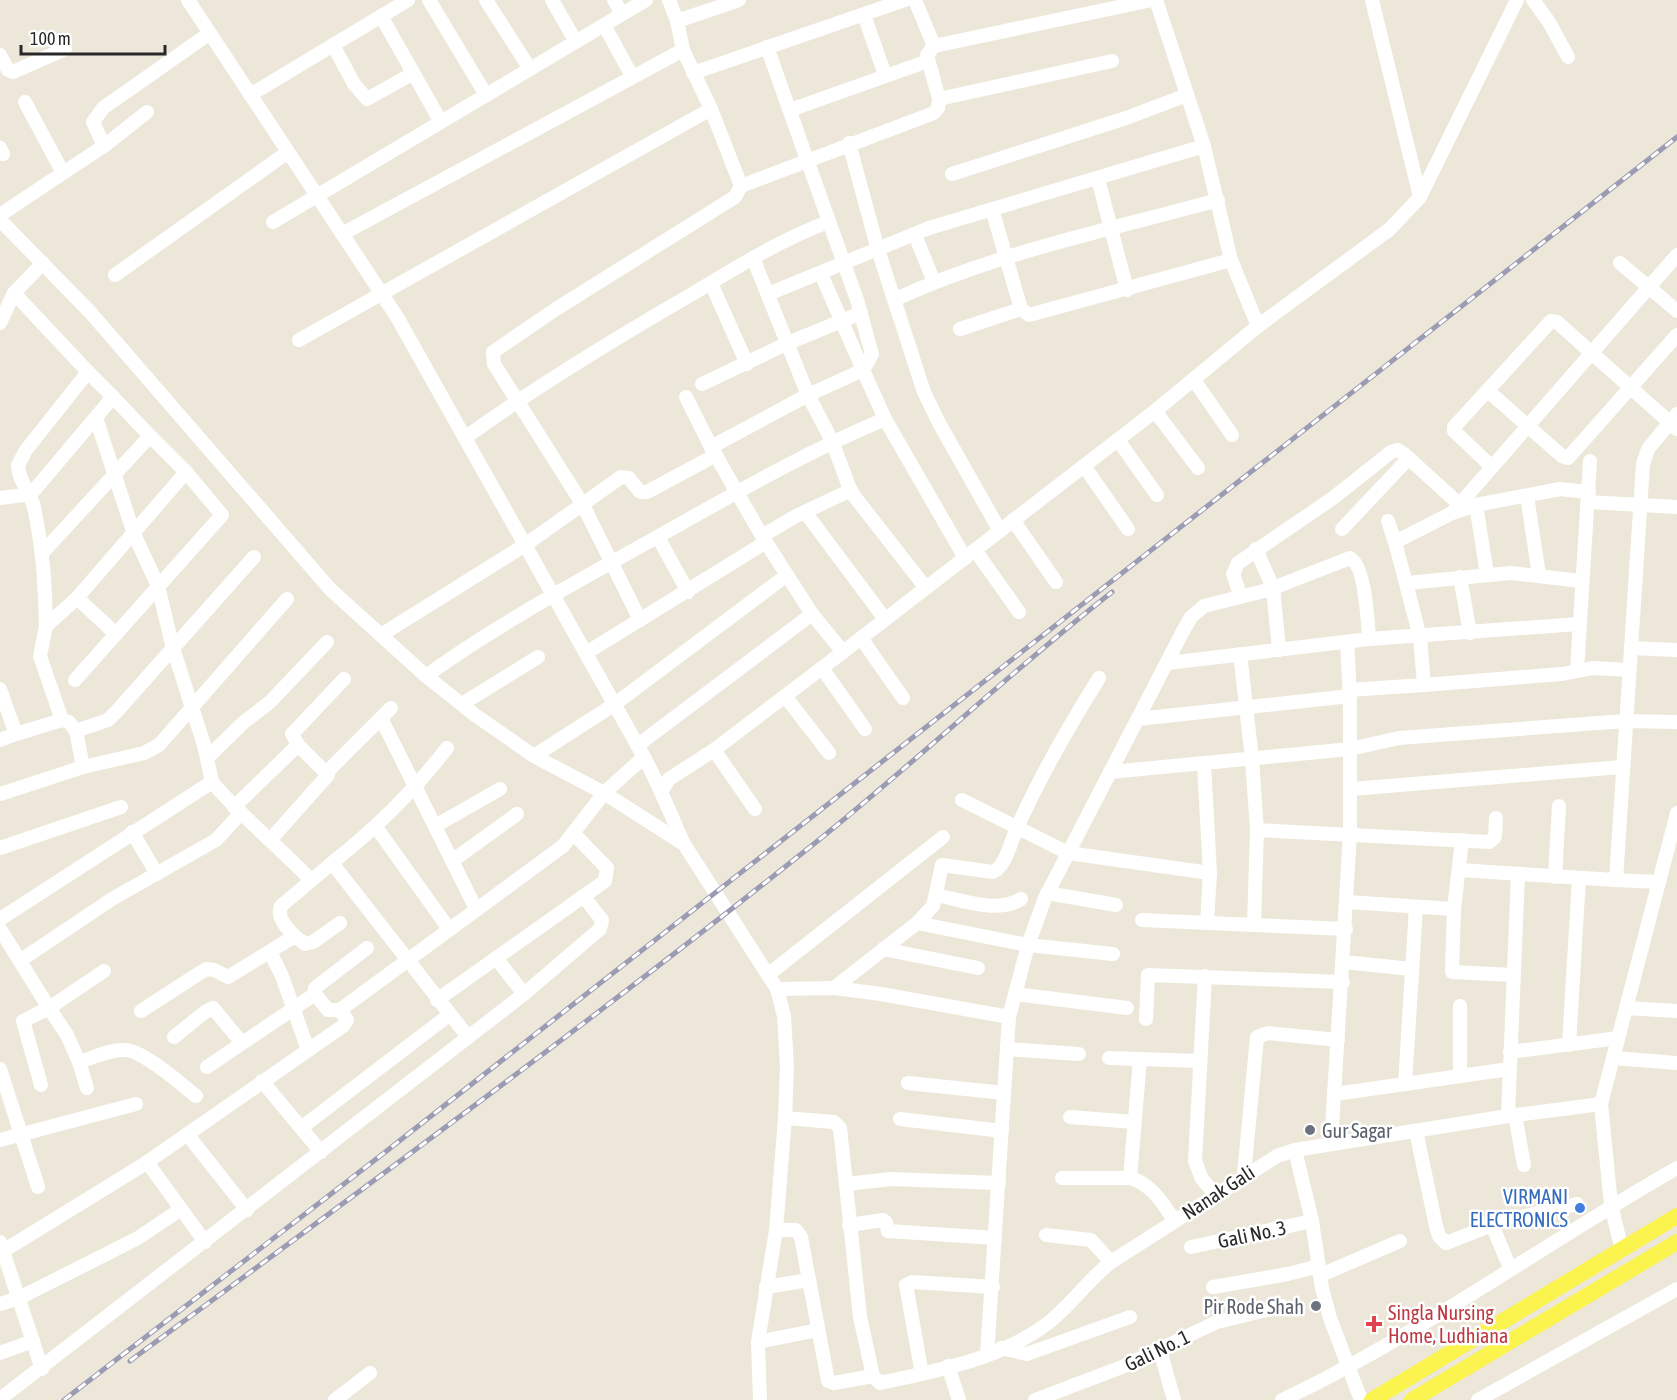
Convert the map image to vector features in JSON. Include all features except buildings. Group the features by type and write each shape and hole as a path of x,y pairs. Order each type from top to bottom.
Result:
{"main road":[{"path":"1372,1400 1677,1216"},
{"path":"1412,1400 1677,1242"}],"street":[{"path":"188,0 382,294 466,437 662,789 663,799 684,844 777,989 784,1016 787,1067 785,1118 776,1230 758,1342 760,1400"},
{"path":"250,95 408,0"},
{"path":"429,0 486,95"},
{"path":"486,0 530,69"},
{"path":"552,0 576,42"},
{"path":"614,0 622,14"},
{"path":"273,222 646,0"},
{"path":"669,0 677,21 682,50 711,108 741,186"},
{"path":"677,21 739,0"},
{"path":"693,73 905,0"},
{"path":"915,0 934,46"},
{"path":"640,620 583,505 494,364 493,352 735,197 741,186 849,143 934,113 938,108 939,99 928,61 929,50 934,46 1152,0"},
{"path":"1156,0 1204,146 1231,260 1258,326"},
{"path":"1372,0 1420,197"},
{"path":"662,789 669,779 714,750 843,652 1155,411 1258,326 1390,229 1420,197 1517,0"},
{"path":"1533,0 1549,22 1568,57"},
{"path":"864,15 885,75"},
{"path":"381,16 441,122"},
{"path":"604,25 632,76"},
{"path":"104,146 94,129 96,115 210,33"},
{"path":"333,45 354,84 367,99 412,74"},
{"path":"381,635 525,545 621,477 628,478 640,492 647,492 808,395 863,370 872,354 861,314 767,47"},
{"path":"0,55 8,70 13,72 65,49"},
{"path":"342,234 682,50"},
{"path":"790,110 928,61"},
{"path":"939,99 1112,61"},
{"path":"952,174 1126,118 1187,95"},
{"path":"26,102 63,173"},
{"path":"299,340 711,108"},
{"path":"0,215 104,146 147,112"},
{"path":"849,143 878,250 896,299 915,364 934,413 1000,531"},
{"path":"768,294 915,235 992,209 1204,146"},
{"path":"115,275 288,152"},
{"path":"1098,179 1127,290"},
{"path":"896,299 934,282 1005,259 1218,200"},
{"path":"992,209 1021,309 1032,315 1231,260"},
{"path":"0,220 38,268 90,312 330,589 426,676 534,756 600,797 684,844"},
{"path":"466,437 517,400 753,258 783,241 828,222"},
{"path":"915,235 934,282"},
{"path":"1395,542 1456,508 1677,255"},
{"path":"753,258 808,395 832,441 851,490 926,588"},
{"path":"1620,263 1677,311"},
{"path":"0,323 14,293 38,268"},
{"path":"821,274 885,419 970,554 1019,612"},
{"path":"711,283 747,364"},
{"path":"14,293 186,472 222,515 75,680"},
{"path":"960,328 1021,309"},
{"path":"702,384 788,343 861,314"},
{"path":"1492,467 1454,431 1454,427 1551,321 1557,322 1631,388 1675,422 1644,456 1628,670 1616,880"},
{"path":"1488,391 1568,458 1677,335"},
{"path":"62,720 40,656 46,626 44,551 31,494 20,476 18,465 20,458 88,372"},
{"path":"1194,380 1232,435"},
{"path":"0,498 31,494 113,397"},
{"path":"686,398 713,451 764,539 812,614 843,652"},
{"path":"1155,411 1198,468"},
{"path":"96,418 134,534 158,586 173,648 207,758 212,782 237,810 271,839 311,880"},
{"path":"426,676 463,649 553,595 832,441 885,419"},
{"path":"44,551 150,436"},
{"path":"1118,440 1157,495"},
{"path":"1241,597 1233,568 1256,549 1333,498 1391,452 1401,452 1409,458 1456,508"},
{"path":"1342,529 1409,458"},
{"path":"1577,670 1590,461"},
{"path":"1084,466 1128,529"},
{"path":"46,626 77,598 186,472"},
{"path":"1456,508 1560,489 1588,497 1641,506 1677,507"},
{"path":"586,653 688,592 805,512 851,490"},
{"path":"1527,496 1539,575"},
{"path":"1476,505 1487,574"},
{"path":"805,512 885,619"},
{"path":"1013,520 1056,582"},
{"path":"1388,521 1407,583 1420,637 1424,685"},
{"path":"658,537 688,592"},
{"path":"1256,549 1273,588 1279,650"},
{"path":"76,730 108,720 254,557"},
{"path":"987,1355 1009,1017 1028,945 1047,893 1187,624 1204,606 1273,588 1347,558 1353,560 1361,582 1369,639"},
{"path":"1407,583 1487,574 1539,575 1581,581"},
{"path":"534,756 615,704 787,575"},
{"path":"1460,577 1470,633"},
{"path":"77,598 116,634"},
{"path":"0,794 83,767 152,750 159,745 287,599"},
{"path":"368,948 320,981 315,988 315,994 328,1010 340,1010 562,846 600,797 641,751 812,614"},
{"path":"1168,663 1369,639 1579,624"},
{"path":"861,638 903,698"},
{"path":"207,758 244,722 263,709 327,642"},
{"path":"1331,1144 1343,982 1350,834 1350,693 1347,642"},
{"path":"1631,648 1677,651"},
{"path":"1240,654 1247,707 1257,830 1254,925"},
{"path":"462,704 538,657"},
{"path":"822,668 865,729"},
{"path":"1138,719 1424,685 1562,674 1593,668 1628,670"},
{"path":"834,988 917,923 933,906 942,865 993,872 998,869 1074,718 1099,678"},
{"path":"328,771 298,745 292,734 344,679"},
{"path":"0,688 16,734"},
{"path":"785,696 829,753"},
{"path":"271,839 327,777 328,771 386,713 416,788 476,909"},
{"path":"0,740 62,720 69,722 76,730 83,767"},
{"path":"1110,772 1350,749 1399,738 1625,721 1677,722"},
{"path":"21,960 102,909 112,899 216,840 237,810 298,745"},
{"path":"340,923 308,944 295,936 281,919 279,911 281,906 311,880 376,827 416,788 447,748"},
{"path":"714,750 755,809"},
{"path":"1204,764 1210,873 1207,923"},
{"path":"1351,789 1622,767"},
{"path":"0,919 212,782"},
{"path":"435,826 500,789"},
{"path":"962,800 1068,853 1210,873"},
{"path":"1555,877 1559,806"},
{"path":"0,848 121,807"},
{"path":"1622,1250 1611,1205 1601,1104 1659,882 1671,859 1677,813"},
{"path":"452,861 517,814"},
{"path":"1257,830 1492,841 1496,818"},
{"path":"437,1000 605,881 608,871 576,826"},
{"path":"376,827 449,929"},
{"path":"132,832 157,874"},
{"path":"769,974 943,837"},
{"path":"1462,840 1454,909 1452,972 1513,975"},
{"path":"332,863 468,1037"},
{"path":"1459,870 1659,882"},
{"path":"1518,874 1509,1069 1511,1115 1524,1165"},
{"path":"1569,1045 1579,878"},
{"path":"1047,893 1116,905"},
{"path":"936,895 994,906 1005,906 1021,899"},
{"path":"0,1399 42,1369 524,994 601,927 602,920 584,896"},
{"path":"1347,902 1454,909"},
{"path":"1405,1084 1416,907"},
{"path":"1142,920 1346,929"},
{"path":"917,923 1028,945 1113,954"},
{"path":"0,929 67,1035 79,1062 87,1089"},
{"path":"141,1011 206,969 228,977 295,936"},
{"path":"883,949 978,968"},
{"path":"270,952 282,976 308,1050"},
{"path":"495,958 524,994"},
{"path":"1344,962 1411,969"},
{"path":"41,1085 23,1021 49,1008 104,971"},
{"path":"1146,1019 1148,975 1343,982"},
{"path":"1205,976 1195,1161 1202,1179 1215,1194"},
{"path":"777,989 834,988 1009,1017"},
{"path":"207,1067 315,994"},
{"path":"1015,994 1127,1008"},
{"path":"1460,1006 1460,1076"},
{"path":"174,1037 213,1008 242,1043"},
{"path":"1626,1008 1677,1011"},
{"path":"42,1369 1,1249 147,1162 345,1025 347,1018 340,1010"},
{"path":"301,1128 449,1015"},
{"path":"1244,1175 1257,1037 1268,1033 1338,1040"},
{"path":"1510,1052 1618,1038"},
{"path":"1007,1049 1079,1054"},
{"path":"79,1062 117,1051 129,1050 196,1096"},
{"path":"1109,1058 1200,1061"},
{"path":"1613,1058 1677,1063"},
{"path":"1130,1178 1140,1059"},
{"path":"0,1069 38,1187"},
{"path":"1335,1094 1509,1069"},
{"path":"262,1082 321,1152"},
{"path":"908,1083 1005,1093"},
{"path":"0,1140 136,1104"},
{"name":"Nanak Gali","path":"873,1376 880,1383 922,1374 987,1355 1002,1348 1049,1322 1088,1281 1111,1262 1270,1159 1295,1150 1331,1144 1511,1115 1601,1104"},
{"path":"1070,1117 1134,1122"},
{"path":"776,1230 799,1232 828,1381 834,1383 873,1376 860,1317 838,1124 785,1118"},
{"path":"900,1119 1002,1131"},
{"path":"1416,1131 1436,1226 1443,1241 1450,1242 1492,1225 1577,1204"},
{"path":"187,1134 247,1210"},
{"path":"1295,1150 1312,1221 1330,1318 1361,1400"},
{"path":"147,1162 205,1242"},
{"path":"1282,1400 1350,1367 1611,1205 1677,1168"},
{"path":"1062,1178 1130,1178 1149,1186 1175,1221"},
{"path":"846,1184 891,1179 999,1184"},
{"path":"0,1304 19,1298 138,1238 181,1209"},
{"path":"849,1225 883,1220 886,1222 888,1231 994,1238"},
{"name":"Gali No. 3","path":"1191,1246 1312,1221"},
{"path":"1492,1225 1510,1268"},
{"path":"1046,1235 1091,1240 1111,1262"},
{"path":"1212,1287 1320,1270 1400,1241"},
{"path":"766,1287 809,1280"},
{"path":"922,1374 906,1286 912,1282 993,1287"},
{"path":"1478,1400 1677,1289"},
{"name":"Gali No. 1","path":"1035,1400 1161,1350 1217,1322 1282,1306"},
{"path":"1002,1348 1027,1354 1130,1317"},
{"path":"758,1342 818,1330"},
{"path":"0,1353 33,1341"},
{"path":"1161,1350 1174,1400"},
{"path":"948,1366 959,1400"},
{"path":"335,1400 370,1373"}],"railway":[{"path":"64,1400 384,1153 1677,137"},
{"path":"130,1361 475,1105 731,910 853,812 1112,592"}],"place":[{"name":"Gur Sagar","path":"1310,1130"},
{"name":"VIRMANI ELECTRONICS","path":"1580,1208"},
{"name":"Pir Rode Shah","path":"1316,1306"},
{"name":"Singla Nursing Home, Ludhiana","path":"1374,1324"}]}
